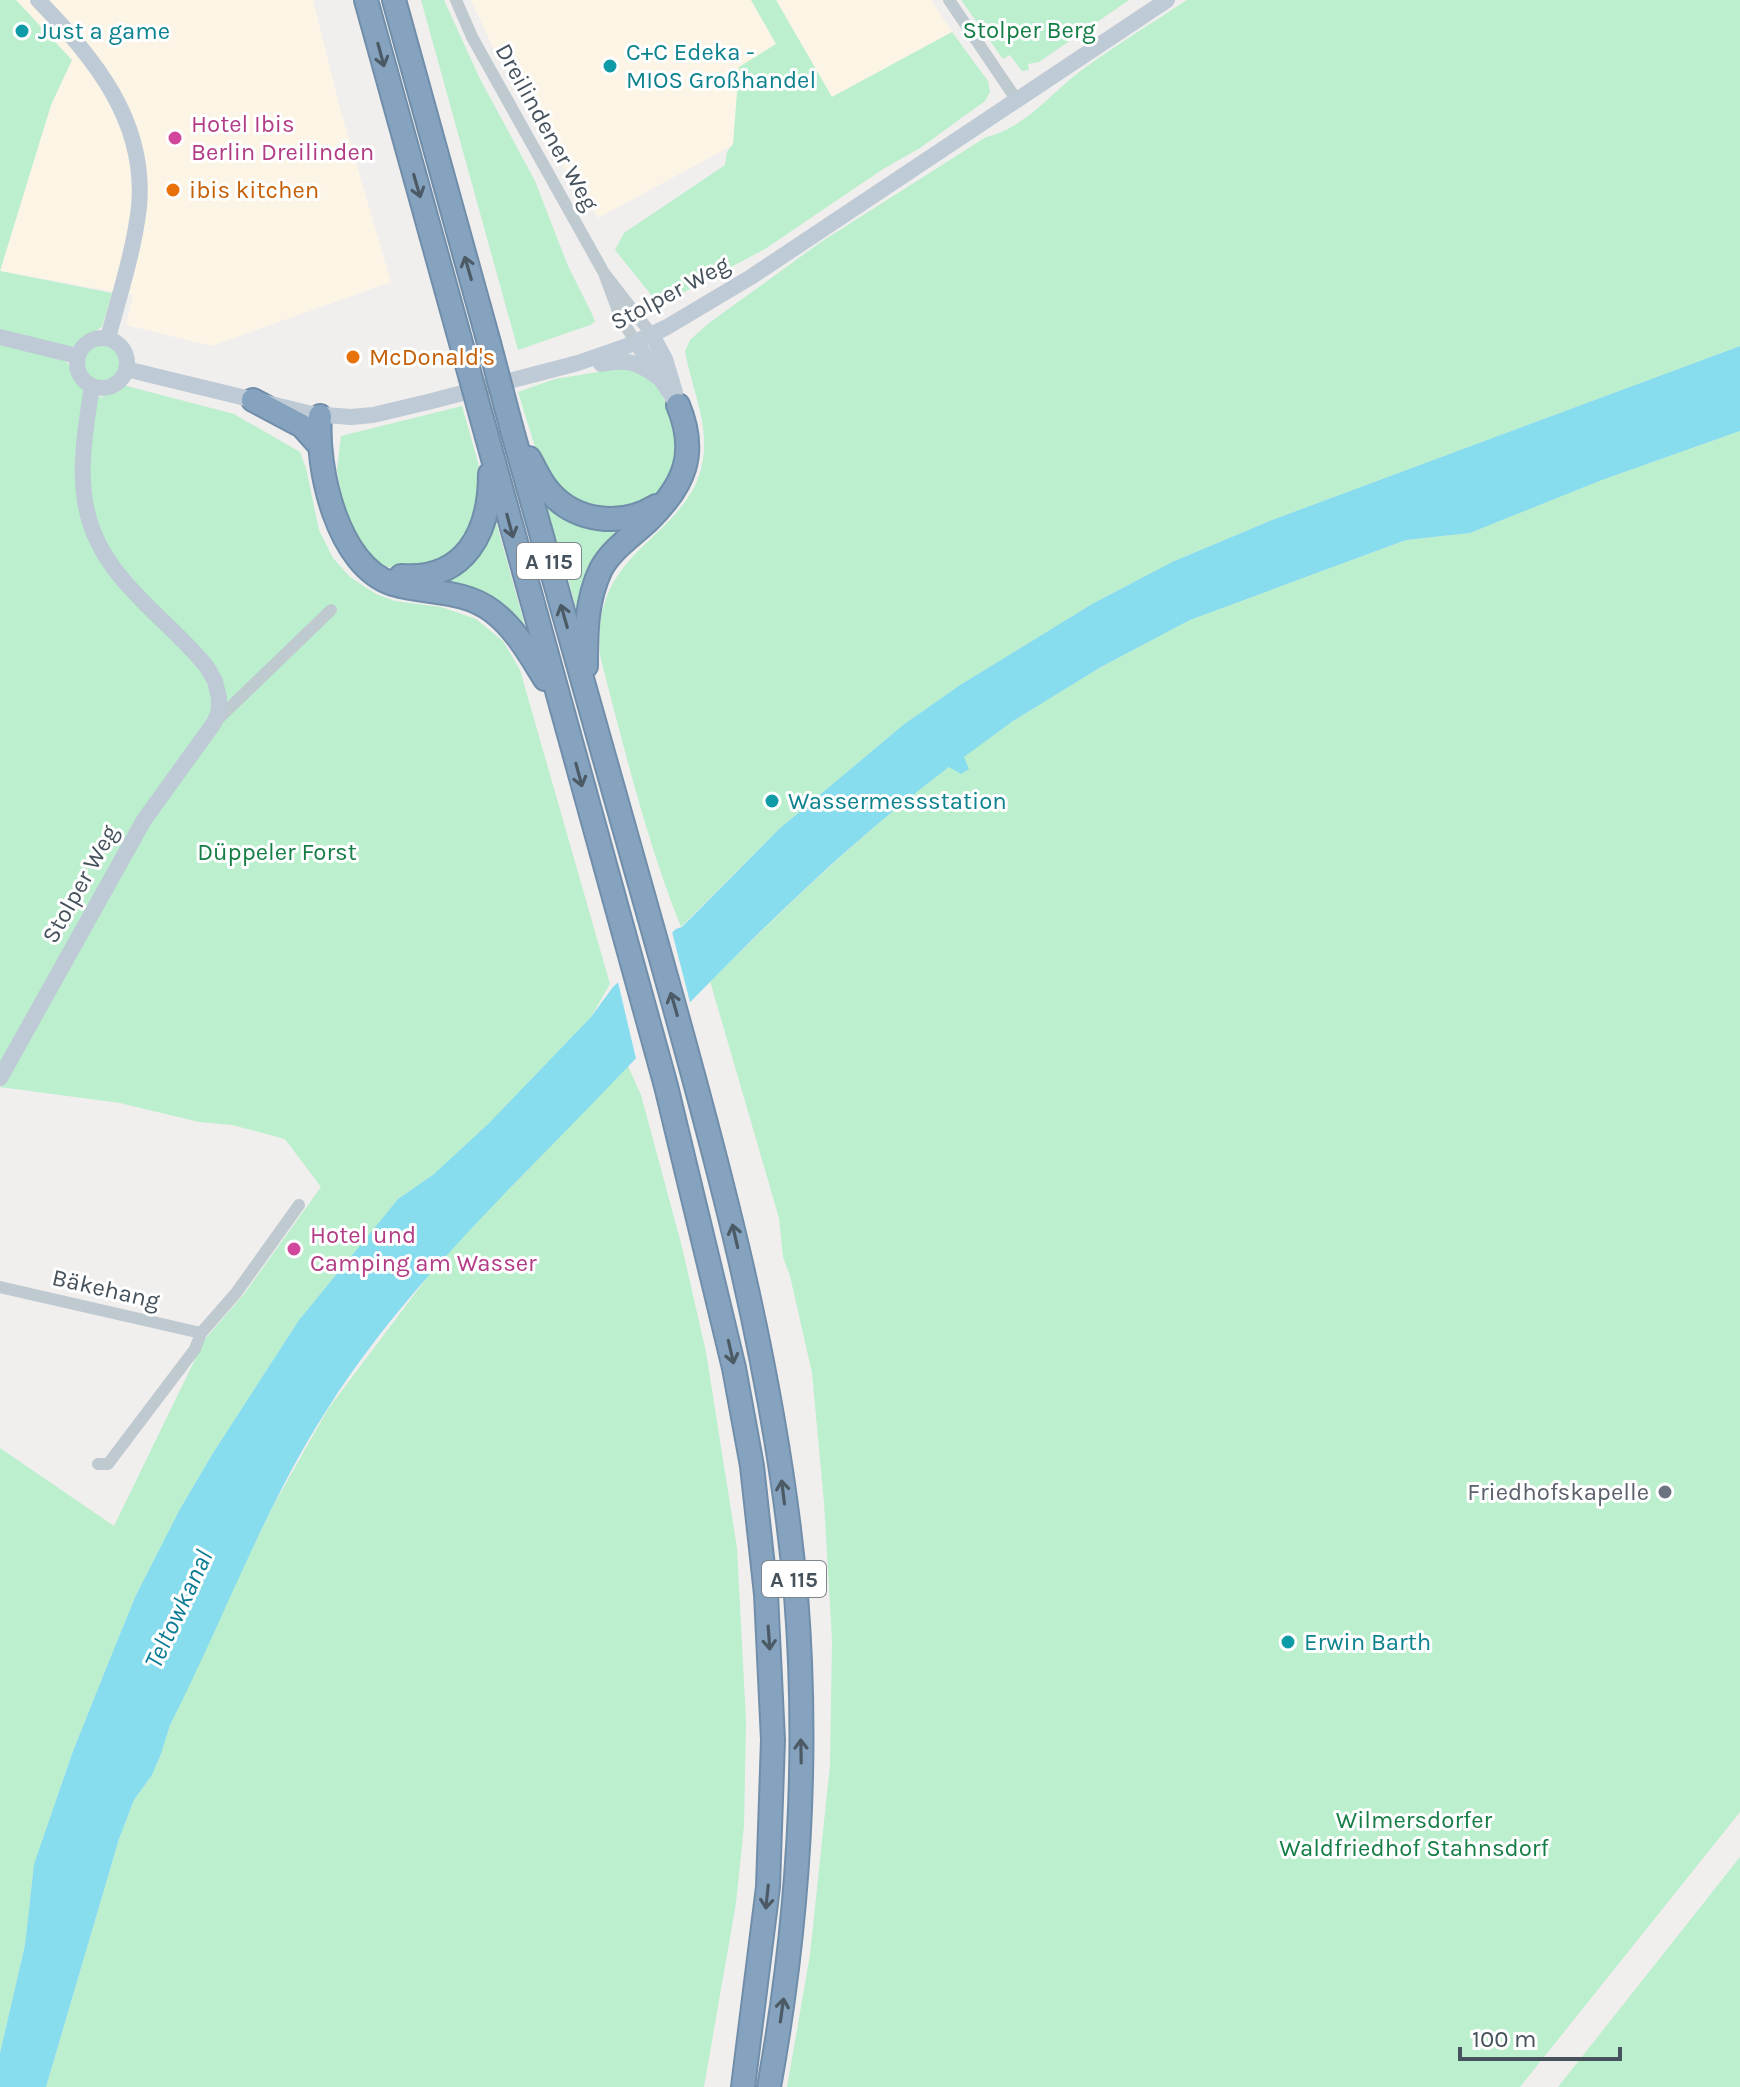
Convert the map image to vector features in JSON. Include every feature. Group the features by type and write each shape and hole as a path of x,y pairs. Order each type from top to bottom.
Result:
{"highway":[{"name":"A 115","path":"366,0 666,1086 734,1368 752,1466 766,1594 773,1740 772,1833 763,1939 743,2087"},
{"name":"A 115","path":"394,0 695,1079 736,1238 764,1368 780,1463 796,1594 801,1758 784,2005 769,2087"},
{"path":"253,400 302,426 319,445 340,531 368,569 392,583 457,594 492,611 524,646 558,700"},
{"path":"585,691 586,626 590,598 602,568 623,541 671,497 681,479 688,444 687,427 678,405"},
{"path":"319,445 327,416"},
{"path":"327,416 333,503"},
{"path":"512,430 547,489 567,507 581,514 618,519 644,513 671,497"},
{"path":"368,569 413,577 450,567 464,556 478,538 487,515 490,494 488,444"}],"street":[{"path":"38,0 103,75 125,114 139,172 136,226 108,338"},
{"path":"56,0 68,32"},
{"name":"Dreilindener Weg","path":"456,0 479,49 604,273 652,335"},
{"path":"949,0 1016,99"},
{"name":"Stolper Weg","path":"126,369 327,416 373,415 411,407 578,363 652,335 751,277 1167,0"},
{"name":"Dreilindener Weg","path":"604,273 618,312 636,342"},
{"path":"652,335 665,359 678,405"},
{"path":"0,337 77,356"},
{"path":"108,338 123,350 126,369 117,383 109,387 92,386 81,377 77,356 86,343 108,338"},
{"path":"636,342 678,405"},
{"path":"578,363 590,366 633,361 658,377"},
{"path":"92,386 81,465 82,495 95,536 115,572 207,667 215,681 219,698 219,711 214,723"},
{"name":"Stolper Weg","path":"0,1078 144,820 214,723 331,610"},
{"path":"98,1464 108,1464 195,1349 201,1333 236,1293 299,1205"},
{"name":"Bäkehang","path":"0,1287 201,1333"}],"shaded area":[{"path":"16,0 313,0 340,108 391,282 211,346 126,325 133,295 0,271 51,105 72,60"},
{"path":"471,0 751,0 776,44 739,67 733,145 598,218 493,48"},
{"path":"776,0 931,0 952,32 832,97"}],"green space":[{"path":"0,0 16,0 72,60 51,105 0,271"},
{"path":"421,0 444,0 479,77 535,181 568,266 593,316 595,322 590,325 518,350"},
{"path":"751,0 776,0 832,97 952,32 988,81 990,92 985,101 920,148 883,169 765,249 667,301 656,301 615,250 624,233 725,165 727,152 733,144 739,67 776,44"},
{"name":"Stolper Berg","path":"961,0 1129,0 1039,62 1028,64 1029,70 1022,71 1010,55 1003,59"},
{"path":"1187,0 1740,0 1740,346 1272,520 1172,562 1092,604 960,685 903,725 779,829 681,927 636,793 600,656 600,635 603,608 614,582 627,564 673,517 697,481 703,459 704,432 685,351 690,340 821,242 986,137 1013,126 1082,70"},
{"name":"Düppeler Forst","path":"0,271 112,293 102,327 71,347 63,359 87,395 102,397 123,385 234,414 300,452 319,530 333,558 350,577 376,594 395,601 441,607 476,619 503,641 520,670 610,984 591,1017 488,1124 434,1174 398,1199 299,1320 180,1509 136,1595 73,1751 34,1864 25,1945 0,2053 0,1448 114,1526 205,1339 244,1294 321,1187 285,1139 120,1103 0,1087"},
{"path":"102,343 116,348 121,362 116,376 102,381 88,376 83,362 88,348"},
{"path":"617,369 634,370 656,383 677,425 680,442 674,472 664,488 649,501 612,512 570,500 541,466 518,392 555,379"},
{"path":"462,406 479,466 482,500 477,523 456,554 406,571 379,565 359,547 347,525 337,470 341,436"},
{"name":"Wilmersdorfer Waldfriedhof Stahnsdorf","path":"1740,431 1740,1812 1520,2087 787,2087 810,1955 830,1765 832,1640 824,1502 812,1373 783,1257 779,1218 710,981 826,870 917,791 949,767 969,768 963,757 1013,721 1101,667 1190,620 1406,540 1470,533 1602,480"},
{"path":"543,494 632,520 580,622 562,558 565,557 561,545 558,546"},
{"path":"491,504 530,644 514,624 413,581 436,576"},
{"path":"628,1066 641,1095 682,1247 706,1352 737,1548 746,1721 744,1826 736,1903 704,2087 46,2087 119,1839 134,1800 152,1775 170,1725 273,1506 328,1409 441,1259"},
{"path":"1740,1857 1740,2087 1558,2087"}],"water":[{"name":"Teltowkanal","path":"1740,346 1740,431 1602,480 1470,533 1406,540 1190,620 1101,667 1013,721 964,757 969,769 961,774 949,767 901,805 854,844 721,971 452,1250 385,1328 326,1411 282,1487 170,1725 152,1775 134,1800 119,1839 46,2087 0,2087 0,2053 25,1945 34,1864 73,1751 136,1595 213,1453 299,1320 398,1199 434,1174 488,1124 591,1017 613,987 676,929 682,927 779,829 903,725 960,685 1092,604 1172,562 1272,520"}],"pier":[{"path":"671,928 691,1006 637,1063 617,978"}],"place":[{"name":"Just a game","path":"22,31"},
{"name":"C+C Edeka - MIOS Großhandel","path":"610,66"},
{"name":"Hotel Ibis Berlin Dreilinden","path":"175,138"},
{"name":"ibis kitchen","path":"173,190"},
{"name":"McDonald's","path":"353,357"},
{"name":"Wassermessstation","path":"772,801"},
{"name":"Hotel und Camping am Wasser","path":"294,1249"},
{"name":"Friedhofskapelle","path":"1665,1492"},
{"name":"Erwin Barth","path":"1288,1642"}]}
